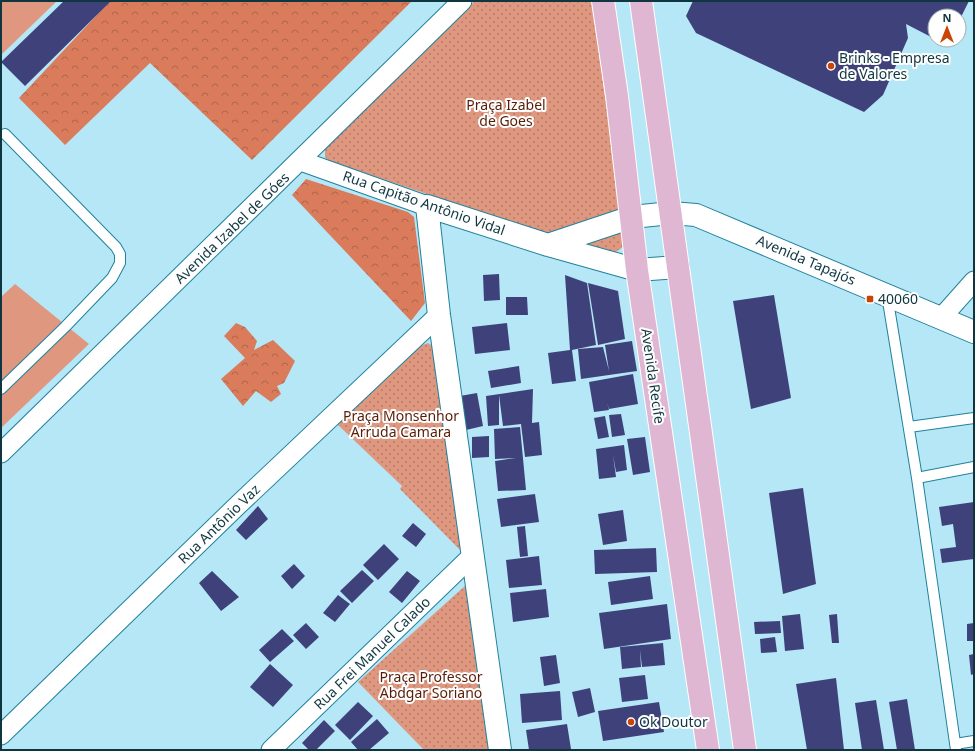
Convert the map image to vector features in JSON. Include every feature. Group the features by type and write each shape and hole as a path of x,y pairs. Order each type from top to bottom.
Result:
{"main road":[{"name":"Avenida Recife","path":"603,1 632,217 637,270 708,750"},
{"path":"641,1 745,750"}],"street":[{"name":"Avenida Izabel de Góes","path":"1,454 301,161 462,1"},
{"name":"Rua Capitão Antônio Vidal","path":"301,161 427,206 548,245 637,270 678,267"},
{"path":"427,206 472,556 500,750"},
{"name":"Avenida Tapajós","path":"632,217 671,213 696,214 942,317 974,332"},
{"path":"548,245 632,217"},
{"path":"942,317 974,282"},
{"name":"Rua Antônio Vaz","path":"1,735 239,504 440,315"},
{"name":"Rua Frei Manuel Calado","path":"271,750 472,556"}],"lane":[{"path":"1,389 97,294 112,278 120,263 120,254 116,247 6,134"},
{"path":"887,295 917,478 955,747 974,741"},
{"path":"909,427 974,418"},
{"path":"917,478 974,467"}],"green space":[{"path":"1,1 57,1 1,55"},
{"path":"110,1 412,1 252,160 150,63 65,145 19,98"},
{"name":"Praça Izabel de Goes","path":"475,1 592,1 625,242 623,247 614,253 513,223 329,161 325,157 325,148"},
{"path":"306,179 408,212 414,217 425,303 411,321 292,195"},
{"path":"15,284 89,344 1,428 1,297"},
{"path":"236,323 245,327 257,341 254,350 273,340 295,361 284,383 277,386 281,394 271,402 256,391 243,406 221,379 245,358 224,336"},
{"name":"Praça Monsenhor Arruda Camara","path":"428,343 434,347 463,553 400,489 402,486 337,424 418,347"},
{"name":"Praça Professor Abdgar Soriano","path":"466,585 492,750 424,750 358,682"}],"building":[{"path":"64,1 111,1 25,86 1,62"},
{"name":"Brinks - Empresa de Valores","path":"693,1 969,1 966,8 927,8 927,35 906,24 908,38 883,95 864,112 696,33 686,16"},
{"path":"499,274 500,300 484,301 483,275"},
{"path":"565,275 587,283 596,345 572,350 576,381 552,384 548,353 570,350"},
{"path":"588,283 618,291 625,339 598,345"},
{"path":"774,295 791,398 751,409 733,301"},
{"path":"506,297 527,297 528,315 506,315"},
{"path":"507,323 510,350 475,354 472,327"},
{"path":"632,341 637,371 581,379 578,349 603,347 609,371 605,345"},
{"path":"519,366 521,383 491,388 488,371"},
{"path":"633,374 638,404 609,409 607,403 609,410 594,412 589,382"},
{"path":"533,389 532,423 539,422 542,455 525,457 521,424 503,426 499,395 499,425 488,426 486,396"},
{"path":"477,393 483,426 466,430 460,396"},
{"path":"621,414 625,435 612,437 609,415"},
{"path":"605,416 609,437 598,439 594,418"},
{"path":"520,427 526,490 498,491 495,461 516,458 495,459 494,429"},
{"path":"489,436 489,457 472,458 472,437"},
{"path":"645,437 650,472 633,475 627,439"},
{"path":"624,445 627,470 616,472 613,455 616,477 599,479 596,449"},
{"path":"803,488 816,584 783,594 769,493"},
{"path":"535,494 539,522 501,527 497,499"},
{"path":"974,502 974,559 942,563 940,549 956,547 953,524 942,526 939,507"},
{"path":"258,506 268,519 246,540 236,530"},
{"path":"623,510 627,541 603,545 598,514"},
{"path":"413,523 426,534 416,547 402,536"},
{"path":"525,526 528,556 520,557 517,527"},
{"path":"384,544 399,559 378,580 363,565"},
{"path":"656,548 657,572 595,574 594,550"},
{"path":"539,556 542,585 509,588 506,560"},
{"path":"294,564 305,576 292,589 281,576"},
{"path":"362,570 374,581 352,603 340,591"},
{"path":"212,571 239,597 221,611 199,583"},
{"path":"407,571 420,581 402,603 389,592"},
{"path":"650,576 653,599 611,605 608,582"},
{"path":"546,589 549,617 513,622 510,593"},
{"path":"338,595 350,604 335,622 323,613"},
{"path":"667,604 671,639 604,649 599,613"},
{"path":"800,614 804,649 785,651 782,616"},
{"path":"837,614 839,643 832,643 829,615"},
{"path":"780,621 781,633 755,634 754,622"},
{"path":"306,623 319,637 306,649 293,635"},
{"path":"974,623 974,641 967,641 967,624"},
{"path":"282,629 294,641 270,662 259,650"},
{"path":"775,637 777,652 761,653 760,639"},
{"path":"663,643 665,665 642,667 640,650 641,667 622,669 620,647"},
{"path":"974,654 974,674 971,675 969,655"},
{"path":"556,655 560,683 544,686 540,657"},
{"path":"270,664 293,685 273,707 250,687"},
{"path":"645,675 648,699 622,702 619,678"},
{"path":"836,678 844,750 807,750 796,684"},
{"path":"590,688 595,712 578,717 572,692"},
{"path":"560,691 562,720 522,723 520,694"},
{"path":"907,699 915,750 897,750 889,702"},
{"path":"876,700 884,750 862,750 855,703"},
{"path":"358,702 373,716 350,740 335,725"},
{"name":"Ok Doutor","path":"659,702 664,732 603,741 598,711"},
{"path":"377,719 389,733 369,750 358,750 351,742"},
{"path":"324,720 335,731 316,750 309,750 302,743"},
{"path":"567,724 571,749 529,750 526,730"}],"place":[{"name":"Brinks - Empresa de Valores","path":"831,66"},
{"name":"40060","path":"870,299"},
{"name":"Ok Doutor","path":"631,722"}]}
